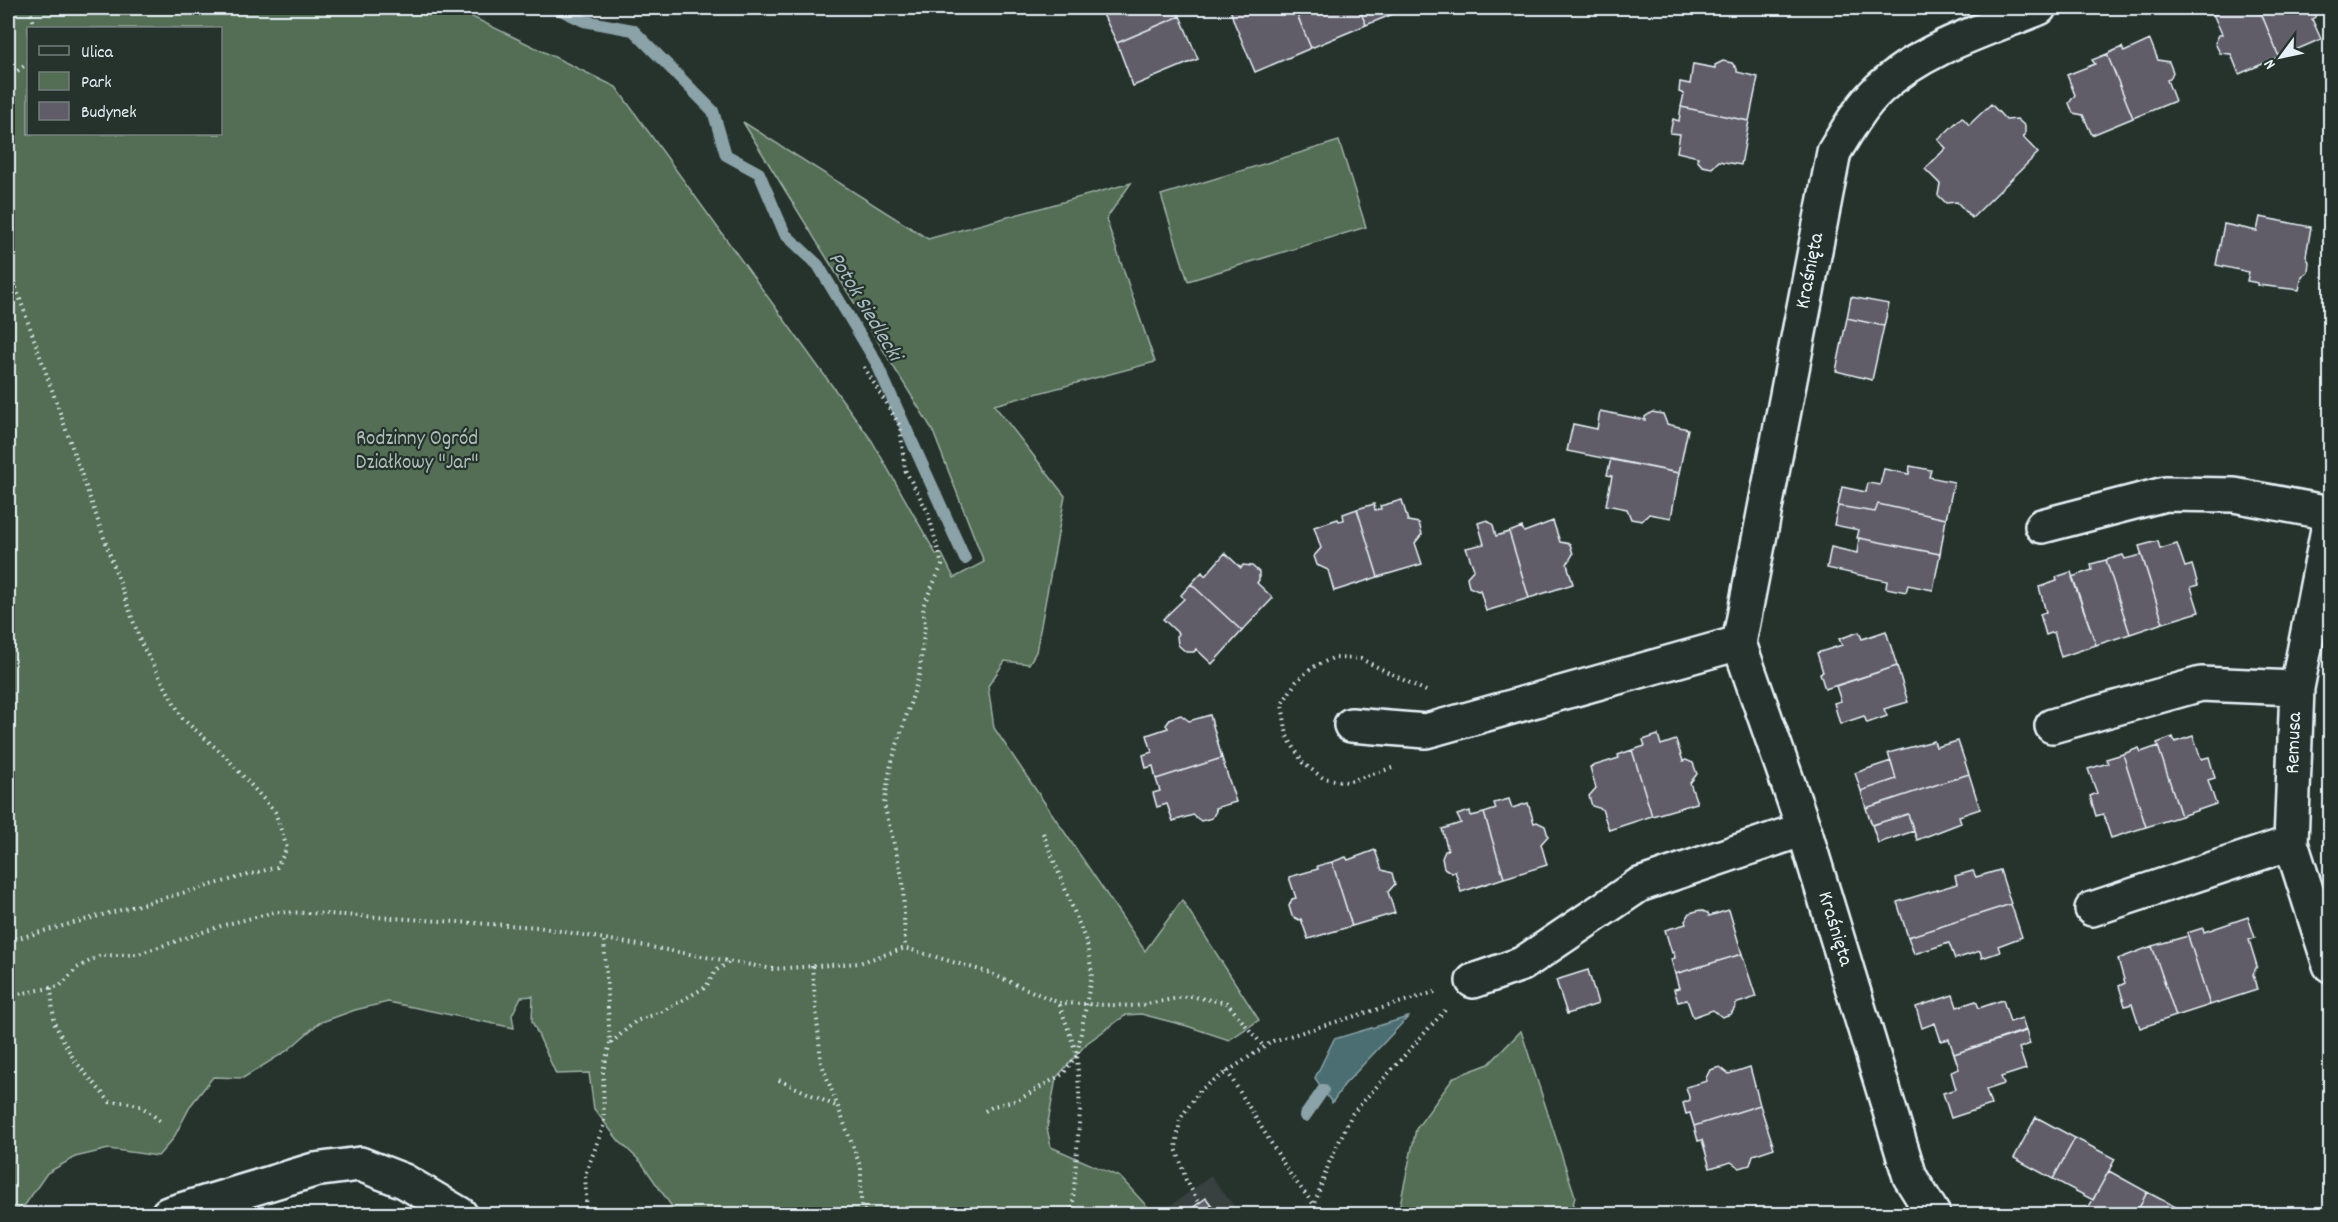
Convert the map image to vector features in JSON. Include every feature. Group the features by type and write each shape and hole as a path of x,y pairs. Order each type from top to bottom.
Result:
{"street":[{"name":"Kraśnięta","path":"1931,1214 1910,1177 1804,829 1739,643 1834,153 1854,119 1879,89 1919,58 2053,12"},
{"path":"2042,526 2165,494 2234,495 2331,513"},
{"name":"Remusa","path":"2331,519 2298,688 2291,843 2331,964"},
{"path":"1351,724 1426,731 1739,643"},
{"path":"2052,726 2201,684 2298,688"},
{"path":"1473,981 1522,964 1639,885 1804,829"},
{"path":"2092,909 2291,843"},
{"path":"168,1215 314,1170 360,1164 404,1181 460,1215"}],"path":[{"path":"29,8 36,27"},
{"path":"2053,12 2088,8"},
{"path":"8,78 27,64"},
{"path":"8,265 141,643 183,719 225,756 275,812 287,849 277,867 8,941"},
{"path":"864,367 900,426 905,470 928,512 942,566 923,606 925,626 919,676 891,764 884,804 903,880 905,948"},
{"path":"1043,833 1087,944 1092,973 1077,1055 1080,1111 1072,1215"},
{"path":"8,996 60,986 77,968 99,956 138,954 224,925 276,912 538,927 773,969 859,963 905,948 987,972 1059,1003 1136,1006 1189,996 1227,1003 1264,1047"},
{"path":"586,1215 585,1174 604,1125 603,1071 610,1043 604,938"},
{"path":"610,1043 636,1021 662,1012 706,987 715,970 730,962"},
{"path":"812,966 821,1062 861,1168 861,1206 866,1215"},
{"path":"1198,1201 1186,1180 1176,1148 1180,1119 1200,1090 1273,1041 1473,981"},
{"path":"1311,1215 1312,1205 1352,1114 1473,981"},
{"path":"51,988 54,1023 74,1060 111,1102 125,1101 143,1106 162,1123"},
{"path":"1059,1003 1077,1055"},
{"path":"985,1111 994,1106 1018,1100 1063,1074 1077,1055"},
{"path":"1227,1071 1290,1174 1321,1215"},
{"path":"779,1080 838,1108"}],"shaded area":[{"path":"1211,1176 1240,1214 1170,1214 1166,1209"}],"green space":[{"name":"Rodzinny Ogród Działkowy \"Jar\"","path":"8,8 454,8 616,87 872,441 936,554 942,554 954,578 984,562 932,429 743,122 928,239 1131,183 1106,219 1155,362 994,405 1065,496 1036,652 1029,664 1005,661 988,686 994,728 1145,951 1182,900 1259,1020 1229,1040 1141,1014 1126,1015 1087,1043 1056,1078 1047,1128 1051,1147 1120,1177 1154,1214 677,1214 641,1162 619,1141 594,1109 589,1073 556,1074 532,1021 533,996 521,997 512,1015 514,1028 388,1002 355,1010 319,1023 288,1050 243,1078 213,1077 191,1105 173,1139 158,1156 109,1149 75,1157 47,1173 25,1205 8,1214"},
{"path":"1339,141 1366,227 1188,281 1161,195"},
{"path":"1521,1031 1575,1196 1571,1214 1398,1214 1416,1129 1454,1077 1489,1064"}],"water":[{"path":"1408,1017 1344,1085 1332,1103 1315,1078 1334,1039"}],"building":[{"path":"1100,8 1176,8 1180,16 1117,43"},
{"path":"1294,8 1311,48 1255,72 1234,22 1230,9"},
{"path":"1294,8 1359,8 1366,25 1311,48"},
{"path":"1359,8 1408,8 1366,25"},
{"path":"2228,8 2259,8 2279,57 2239,74 2231,54 2220,53 2215,43 2222,34 2213,14"},
{"path":"2259,8 2318,8 2312,19 2321,39 2279,57"},
{"path":"1180,16 1198,59 1133,86 1117,43"},
{"path":"2150,40 2158,60 2169,62 2173,72 2167,80 2175,101 2133,118 2107,54 2122,47 2124,52"},
{"path":"2107,54 2133,118 2092,135 2083,115 2073,113 2069,103 2075,95 2067,75 2095,64 2092,60"},
{"path":"1723,61 1732,63 1737,72 1758,77 1749,121 1681,107 1684,94 1679,92 1680,82 1690,84 1693,64 1715,68 1715,65"},
{"path":"1991,104 2006,120 2017,119 2025,126 2023,137 2038,153 1972,218 1957,202 1946,203 1938,195 1940,184 1925,169 1946,148 1938,140 1962,117 1969,125"},
{"path":"1681,107 1749,121 1741,165 1719,161 1712,168 1702,166 1697,160 1698,157 1677,152 1680,134 1670,133 1673,119 1679,121"},
{"path":"2260,217 2311,227 2306,256 2309,262 2308,272 2302,276 2299,290 2258,285 2258,283 2247,281 2249,272 2216,265 2224,224 2257,231"},
{"path":"1851,297 1889,304 1884,326 1847,318"},
{"path":"1847,318 1884,326 1872,380 1836,371"},
{"path":"1600,411 1645,420 1645,417 1652,412 1663,414 1667,424 1688,429 1679,473 1567,451 1573,424 1597,429"},
{"path":"1611,459 1679,473 1671,518 1649,514 1642,521 1631,519 1627,509 1606,505 1612,476 1607,475"},
{"path":"1910,466 1931,470 1929,477 1954,482 1946,519 1878,504 1875,512 1838,506 1842,487 1866,492 1868,483 1880,485 1884,469 1909,474"},
{"path":"1402,500 1408,521 1419,523 1422,534 1415,543 1422,564 1378,577 1357,509 1374,504 1375,510 1381,509 1380,506"},
{"path":"1878,504 1946,519 1940,554 1857,538 1859,530 1834,525 1838,506 1875,512"},
{"path":"1357,509 1378,577 1334,591 1328,570 1317,565 1314,556 1321,548 1314,527 1338,519 1339,521 1344,520 1343,514"},
{"path":"1487,520 1493,525 1496,536 1509,532 1529,598 1486,611 1480,590 1469,587 1467,577 1474,569 1466,548 1484,544 1478,523"},
{"path":"1553,521 1560,542 1570,544 1573,554 1567,564 1573,584 1529,598 1509,532 1522,527 1524,532"},
{"path":"1859,538 1940,554 1933,590 1908,585 1906,592 1886,588 1887,581 1827,568 1831,547 1857,553"},
{"path":"2158,541 2160,549 2177,544 2185,567 2192,565 2198,585 2191,587 2199,612 2163,623 2139,546"},
{"path":"1225,553 1241,568 1243,565 1252,566 1259,572 1257,583 1273,598 1242,631 1191,584 1202,572 1205,576"},
{"path":"2123,555 2125,559 2142,556 2163,623 2130,634 2106,560"},
{"path":"2106,560 2130,634 2096,645 2072,577 2092,570 2091,564"},
{"path":"2071,572 2096,645 2061,657 2054,632 2046,635 2040,614 2046,612 2039,587 2057,581 2056,577"},
{"path":"1191,584 1242,631 1212,664 1196,649 1194,652 1186,652 1178,645 1177,636 1179,634 1163,619 1184,599 1181,595"},
{"path":"1886,631 1897,666 1825,689 1817,653 1842,645 1839,639 1859,632 1862,639"},
{"path":"1897,666 1908,702 1884,709 1887,716 1867,723 1864,716 1840,724 1834,703 1841,701 1836,686"},
{"path":"1181,715 1189,721 1210,715 1222,758 1156,779 1153,766 1146,768 1143,755 1152,752 1147,735 1168,728 1166,725 1171,718"},
{"path":"1658,735 1661,745 1676,740 1683,761 1693,763 1697,774 1690,783 1697,803 1652,816 1632,750 1645,746 1643,740"},
{"path":"2193,736 2201,759 2209,757 2215,778 2208,780 2216,804 2181,816 2157,743 2173,737 2175,742"},
{"path":"1934,741 1936,747 1958,741 1969,774 1866,808 1861,791 1896,779 1888,753"},
{"path":"2158,746 2181,816 2146,827 2123,754 2139,748 2141,752"},
{"path":"1632,750 1652,816 1609,830 1602,809 1592,806 1589,796 1596,788 1590,767 1619,758 1618,755"},
{"path":"2123,754 2146,827 2111,838 2103,814 2096,816 2090,796 2097,793 2088,769 2108,763 2106,759"},
{"path":"1222,758 1236,802 1215,808 1216,811 1212,818 1201,821 1193,815 1173,821 1167,804 1157,807 1153,793 1160,791 1156,779"},
{"path":"1891,761 1896,779 1861,791 1855,773"},
{"path":"1969,774 1980,809 1959,816 1961,823 1917,840 1908,814 1872,825 1866,808"},
{"path":"1509,799 1512,808 1528,803 1534,823 1545,826 1548,836 1541,844 1547,865 1504,878 1484,813 1496,809 1494,803"},
{"path":"1470,811 1471,816 1484,813 1504,878 1461,892 1455,871 1452,873 1444,868 1442,858 1448,850 1442,829 1461,823 1457,815"},
{"path":"1908,814 1914,831 1878,843 1872,825"},
{"path":"1375,850 1382,870 1392,873 1395,884 1388,892 1395,913 1352,926 1332,862 1346,857 1348,860"},
{"path":"1332,862 1352,926 1308,939 1301,919 1292,916 1289,906 1292,899 1296,898 1289,877 1318,869 1317,866"},
{"path":"2000,870 2011,904 1908,937 1897,902 1957,884 1955,876 1973,871 1976,877"},
{"path":"2011,904 2022,937 1998,946 2000,952 1982,958 1980,951 1955,959 1949,943 1914,954 1908,937"},
{"path":"1700,910 1708,913 1709,916 1729,910 1742,954 1675,974 1671,959 1675,958 1674,952 1672,953 1665,930 1686,924 1685,921 1690,913"},
{"path":"2248,917 2255,938 2249,940 2257,966 2253,974 2257,990 2210,1005 2187,933 2203,928 2204,932"},
{"path":"2188,936 2210,1005 2176,1016 2152,946"},
{"path":"2152,946 2176,1016 2140,1028 2132,1004 2125,1006 2119,986 2125,983 2118,959"},
{"path":"1742,954 1756,997 1735,1004 1731,1014 1722,1017 1713,1010 1693,1017 1687,1000 1678,1002 1674,989 1679,988 1675,974"},
{"path":"1588,970 1598,1004 1567,1014 1556,980"},
{"path":"1953,995 1957,1007 1976,1001 1979,1008 2003,1000 2010,1022 2022,1018 2026,1031 1954,1054 1949,1039 1941,1041 1935,1023 1922,1028 1916,1007"},
{"path":"2026,1030 2030,1044 2019,1048 2026,1069 2001,1077 2004,1084 1986,1090 1991,1105 1951,1118 1943,1093 1956,1089 1951,1072 1959,1069 1954,1054"},
{"path":"1720,1067 1729,1074 1750,1067 1760,1105 1694,1126 1690,1113 1686,1114 1683,1103 1690,1100 1686,1087 1707,1081 1710,1070"},
{"path":"1760,1105 1774,1148 1753,1155 1750,1165 1740,1168 1731,1162 1710,1168 1702,1140 1698,1141 1694,1126"},
{"path":"2036,1117 2075,1138 2053,1179 2014,1158"},
{"path":"2075,1138 2115,1159 2093,1200 2053,1179"},
{"path":"2109,1171 2147,1192 2136,1214 2090,1214 2086,1212"},
{"path":"2147,1192 2187,1213 2136,1214"},
{"path":"1206,1198 1218,1214 1195,1214 1191,1209"}],"waterway":[{"name":"Potok Siedlecki","path":"557,8 584,21 633,30 713,111 726,155 759,173 785,234 818,265 876,362 965,559"},
{"name":"Potok Siedlecki","path":"1305,1116 1323,1090"}]}
